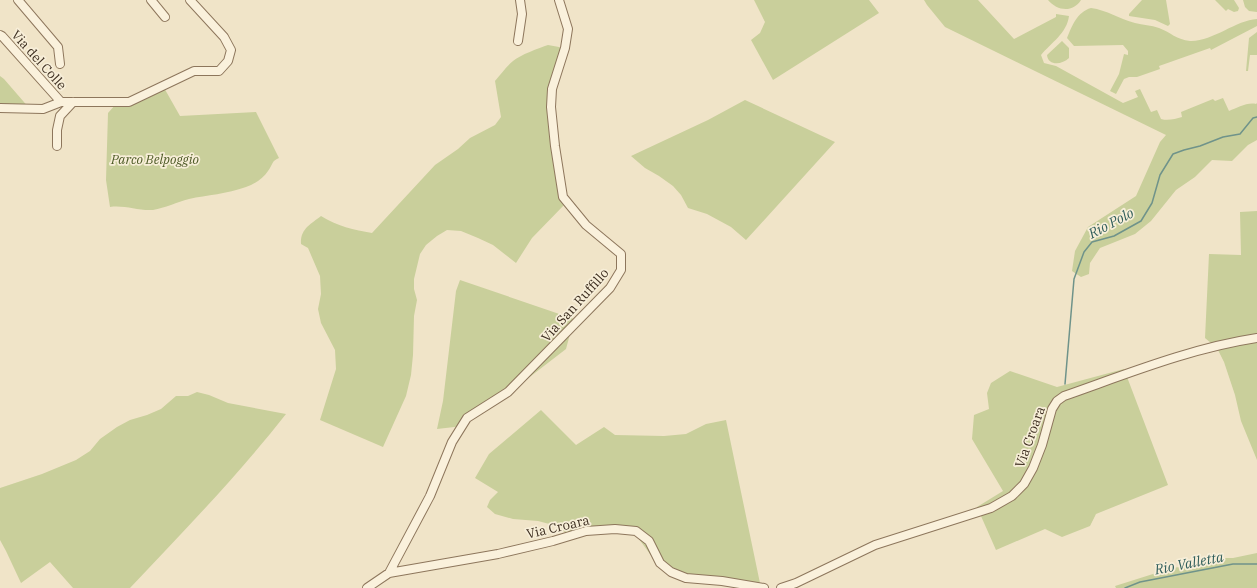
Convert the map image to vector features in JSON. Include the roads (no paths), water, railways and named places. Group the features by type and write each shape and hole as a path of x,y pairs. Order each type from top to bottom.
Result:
{"street":[{"name":"Via del Colle","path":"18,0 58,47 60,64"},
{"path":"151,0 165,16"},
{"path":"0,108 43,109 61,102 129,102 194,71 219,70 228,61 231,50 224,37 190,0"},
{"path":"518,41 522,14 520,0"},
{"name":"Via San Ruffillo","path":"389,573 430,496 452,442 467,418 508,392 610,288 621,270 621,254 586,225 563,197 551,107 552,89 565,48 568,29 559,0"},
{"name":"Via del Colle","path":"0,35 61,102"},
{"path":"56,146 60,116 73,102"},
{"name":"Via Croara","path":"781,588 792,586 875,545 991,508 1012,496 1024,484 1033,468 1042,445 1052,409 1057,401 1064,396 1190,354 1239,340 1257,338"},
{"name":"Via Croara","path":"367,588 389,573 498,554 553,541 586,531 615,529 636,531 649,541 660,563 671,572 686,578 722,581 764,588"}],"waterway":[{"name":"Rio Polo","path":"1065,384 1074,279 1084,252 1092,242 1114,236 1141,221 1152,203 1160,175 1173,154 1223,137 1240,134 1253,118 1257,117"},
{"name":"Rio Valletta","path":"1125,588 1140,582 1233,564 1257,564"}],"park label":[{"name":"Parco Belpoggio","path":"155,159"}]}
